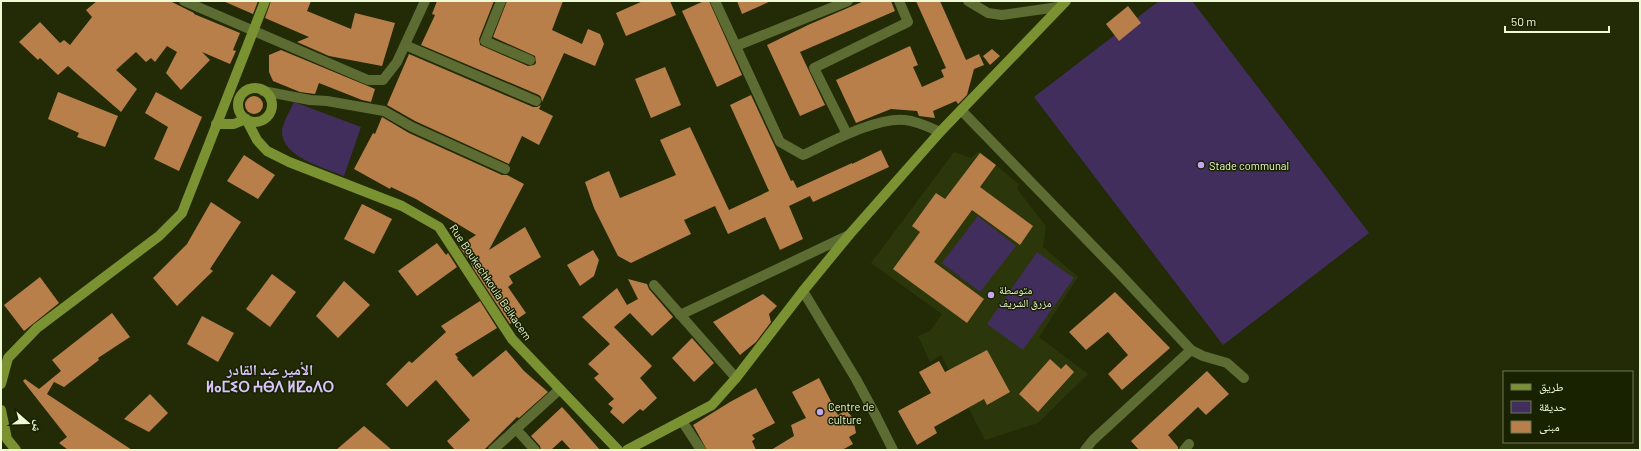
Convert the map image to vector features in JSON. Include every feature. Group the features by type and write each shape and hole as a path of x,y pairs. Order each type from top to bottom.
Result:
{"street":[{"path":"184,1 368,80 383,80 397,62 425,1"},
{"path":"1,384 8,358 37,328 159,236 182,213 265,1"},
{"path":"501,1 485,41 530,60"},
{"path":"715,1 780,142 803,155 847,134 889,121 904,120 918,123 940,132"},
{"path":"736,46 848,1"},
{"path":"847,134 814,68 908,22 899,1"},
{"path":"968,1 988,13 1002,15 1062,4"},
{"path":"1024,1 1025,12"},
{"path":"627,450 712,405 736,378 803,291 849,235 940,132 1062,4"},
{"path":"405,45 536,101"},
{"path":"239,67 238,108 246,119 257,121 267,116 271,106 268,95 263,91"},
{"path":"239,98 245,91 254,88 310,100 327,101 384,111 412,127 505,170"},
{"path":"961,110 1119,272 1191,350 1227,363 1244,378"},
{"path":"216,124 234,124 246,119"},
{"name":"Rue Boukechkoula Belkacem","path":"246,119 256,140 267,151 289,162 402,206 439,227 512,339 618,450"},
{"path":"680,315 849,235"},
{"path":"654,285 736,378"},
{"path":"803,291 856,379 893,450"},
{"path":"1085,450 1093,440 1191,350"},
{"path":"493,450 560,389"},
{"path":"1,410 7,440 16,450"},
{"path":"682,421 701,450"},
{"path":"516,429 535,450"}],"shaded area":[{"name":"متوسطة مزرق الشريف","path":"979,151 1019,184 1017,189 1046,226 1043,247 1078,277 1039,337 1088,374 1038,423 985,440 941,355 930,362 918,336 930,331 942,314 871,263 954,152 971,158"}],"green space":[{"name":"Stade communal","path":"1159,1 1192,1 1369,233 1223,345 1034,97"},
{"path":"294,102 361,127 344,176 296,155 289,148 284,140 282,131 285,120"},
{"path":"978,216 1016,246 980,292 942,263"},
{"path":"1037,252 1074,278 1023,350 987,324"}],"building":[{"path":"97,1 170,1 194,14 240,33 233,50 236,51 230,64 202,52 210,60 181,90 166,73 177,52 167,46 155,62 151,58 146,62 136,52 116,70 137,89 121,112 68,66 58,75 40,58 38,60 19,42 40,22 60,43 64,40 70,45 92,17 86,10"},
{"path":"223,1 258,1 253,14"},
{"path":"271,1 311,1 307,11 351,29 355,13 395,23 382,66 329,56 297,42 309,37 265,18"},
{"path":"437,1 494,1 479,39 480,45 528,66 536,63 535,56 493,37 507,1 563,1 552,30 582,44 588,29 600,34 604,44 595,66 564,53 542,102 539,95 421,45 435,15 432,14"},
{"path":"643,1 670,1 676,15 626,36 616,13"},
{"path":"704,1 709,1 742,75 717,87 682,11"},
{"path":"737,1 771,1 742,14"},
{"path":"864,1 891,1 895,11 800,52 825,105 800,116 767,45 808,25"},
{"path":"916,1 940,1 966,60 979,54 984,65 974,69 967,95 958,104 956,101 933,111 935,118 919,116 917,111 891,109 856,123 836,80 910,46 918,65 913,67 922,87 944,77 941,70 946,68"},
{"path":"1128,6 1141,23 1119,41 1106,24"},
{"path":"992,49 1000,56 990,65 983,56"},
{"path":"281,50 375,89 371,102 362,100 319,83 315,94 300,92 273,81 269,72 269,55"},
{"path":"409,54 533,107 541,105 539,109 553,116 539,145 522,136 509,164 415,121 387,105"},
{"path":"665,67 681,105 651,118 635,79"},
{"path":"58,92 118,116 105,147 77,137 79,133 48,119"},
{"path":"156,92 202,117 179,171 154,159 168,127 145,113"},
{"path":"751,95 791,181 793,180 797,188 881,150 889,167 813,202 810,196 789,206 803,239 780,250 765,217 728,234 715,206 684,220 691,234 631,263 618,256 594,208 585,182 609,171 620,198 676,175 660,140 690,127 729,210 769,191 730,105"},
{"path":"250,96 258,96 263,101 261,112 258,114 250,114 245,109 245,101"},
{"path":"382,117 409,133 502,175 507,175 524,184 489,250 525,227 541,257 509,276 513,283 508,287 526,313 510,324 473,268 469,258 468,259 459,246 476,235 416,199 391,187 390,189 354,169 373,133 375,134"},
{"path":"980,153 996,165 980,187 1033,226 1020,245 972,210 934,262 984,299 967,323 893,269 920,232 912,226 936,193 945,199"},
{"path":"244,155 275,175 258,199 227,181"},
{"path":"211,202 241,222 210,269 213,271 177,306 153,278 187,244"},
{"path":"362,204 392,219 374,254 344,239"},
{"path":"437,243 446,255 448,253 457,267 417,296 398,271"},
{"path":"593,250 599,260 594,276 580,286 567,265"},
{"path":"272,274 296,292 270,327 246,309"},
{"path":"40,277 59,303 24,331 4,305"},
{"path":"628,279 647,284 649,289 673,317 652,336 630,313 614,327 652,366 640,378 657,398 643,411 640,409 623,424 610,412 613,408 608,404 614,399 594,378 599,374 588,364 610,344 582,317 617,288 627,305 638,299"},
{"path":"344,281 370,305 338,338 316,316"},
{"path":"1115,292 1170,348 1122,390 1108,374 1128,355 1108,332 1086,350 1069,332"},
{"path":"763,294 777,306 769,314 771,322 756,342 740,355 713,322"},
{"path":"480,301 497,328 455,354 458,358 457,359 473,377 506,350 524,371 548,392 519,418 517,417 484,450 455,450 447,441 470,420 436,380 407,407 386,384 409,361 412,363 446,332 441,326"},
{"path":"112,313 130,337 98,358 99,360 64,387 54,382 47,394 132,450 68,450 59,443 67,437 23,381 25,379 39,389 61,371 52,360"},
{"path":"202,316 234,333 218,362 187,344"},
{"path":"692,338 714,363 694,382 672,358"},
{"path":"987,350 1010,392 987,405 984,399 934,427 937,433 917,445 898,411 931,393 919,372 939,361 945,372"},
{"path":"1050,359 1061,369 1066,364 1074,372 1038,412 1019,394"},
{"path":"1207,371 1229,394 1206,415 1198,407 1168,435 1178,447 1178,450 1139,450 1131,441"},
{"name":"Centre de culture","path":"819,378 838,415 846,410 853,418 856,433 849,437 853,444 842,450 771,450 794,436 791,425 806,418 792,392"},
{"path":"756,388 775,423 752,435 755,439 752,441 756,450 707,450 693,425"},
{"path":"150,394 168,413 149,432 124,419"},
{"path":"562,407 600,450 571,450 562,440 551,450 541,450 540,446 531,436"},
{"path":"364,426 392,450 336,450"}],"place":[{"name":"Stade communal","path":"1201,165"},
{"name":"متوسطة مزرق الشريف","path":"991,295"},
{"name":"Centre de culture","path":"820,412"}],"district":[{"name":"الأمير عبد القادر ⵍⴰⵎⵉⵔ ⵄⴱⴷ ⵍⵇⴰⴷⵔ","path":"270,378"}]}
